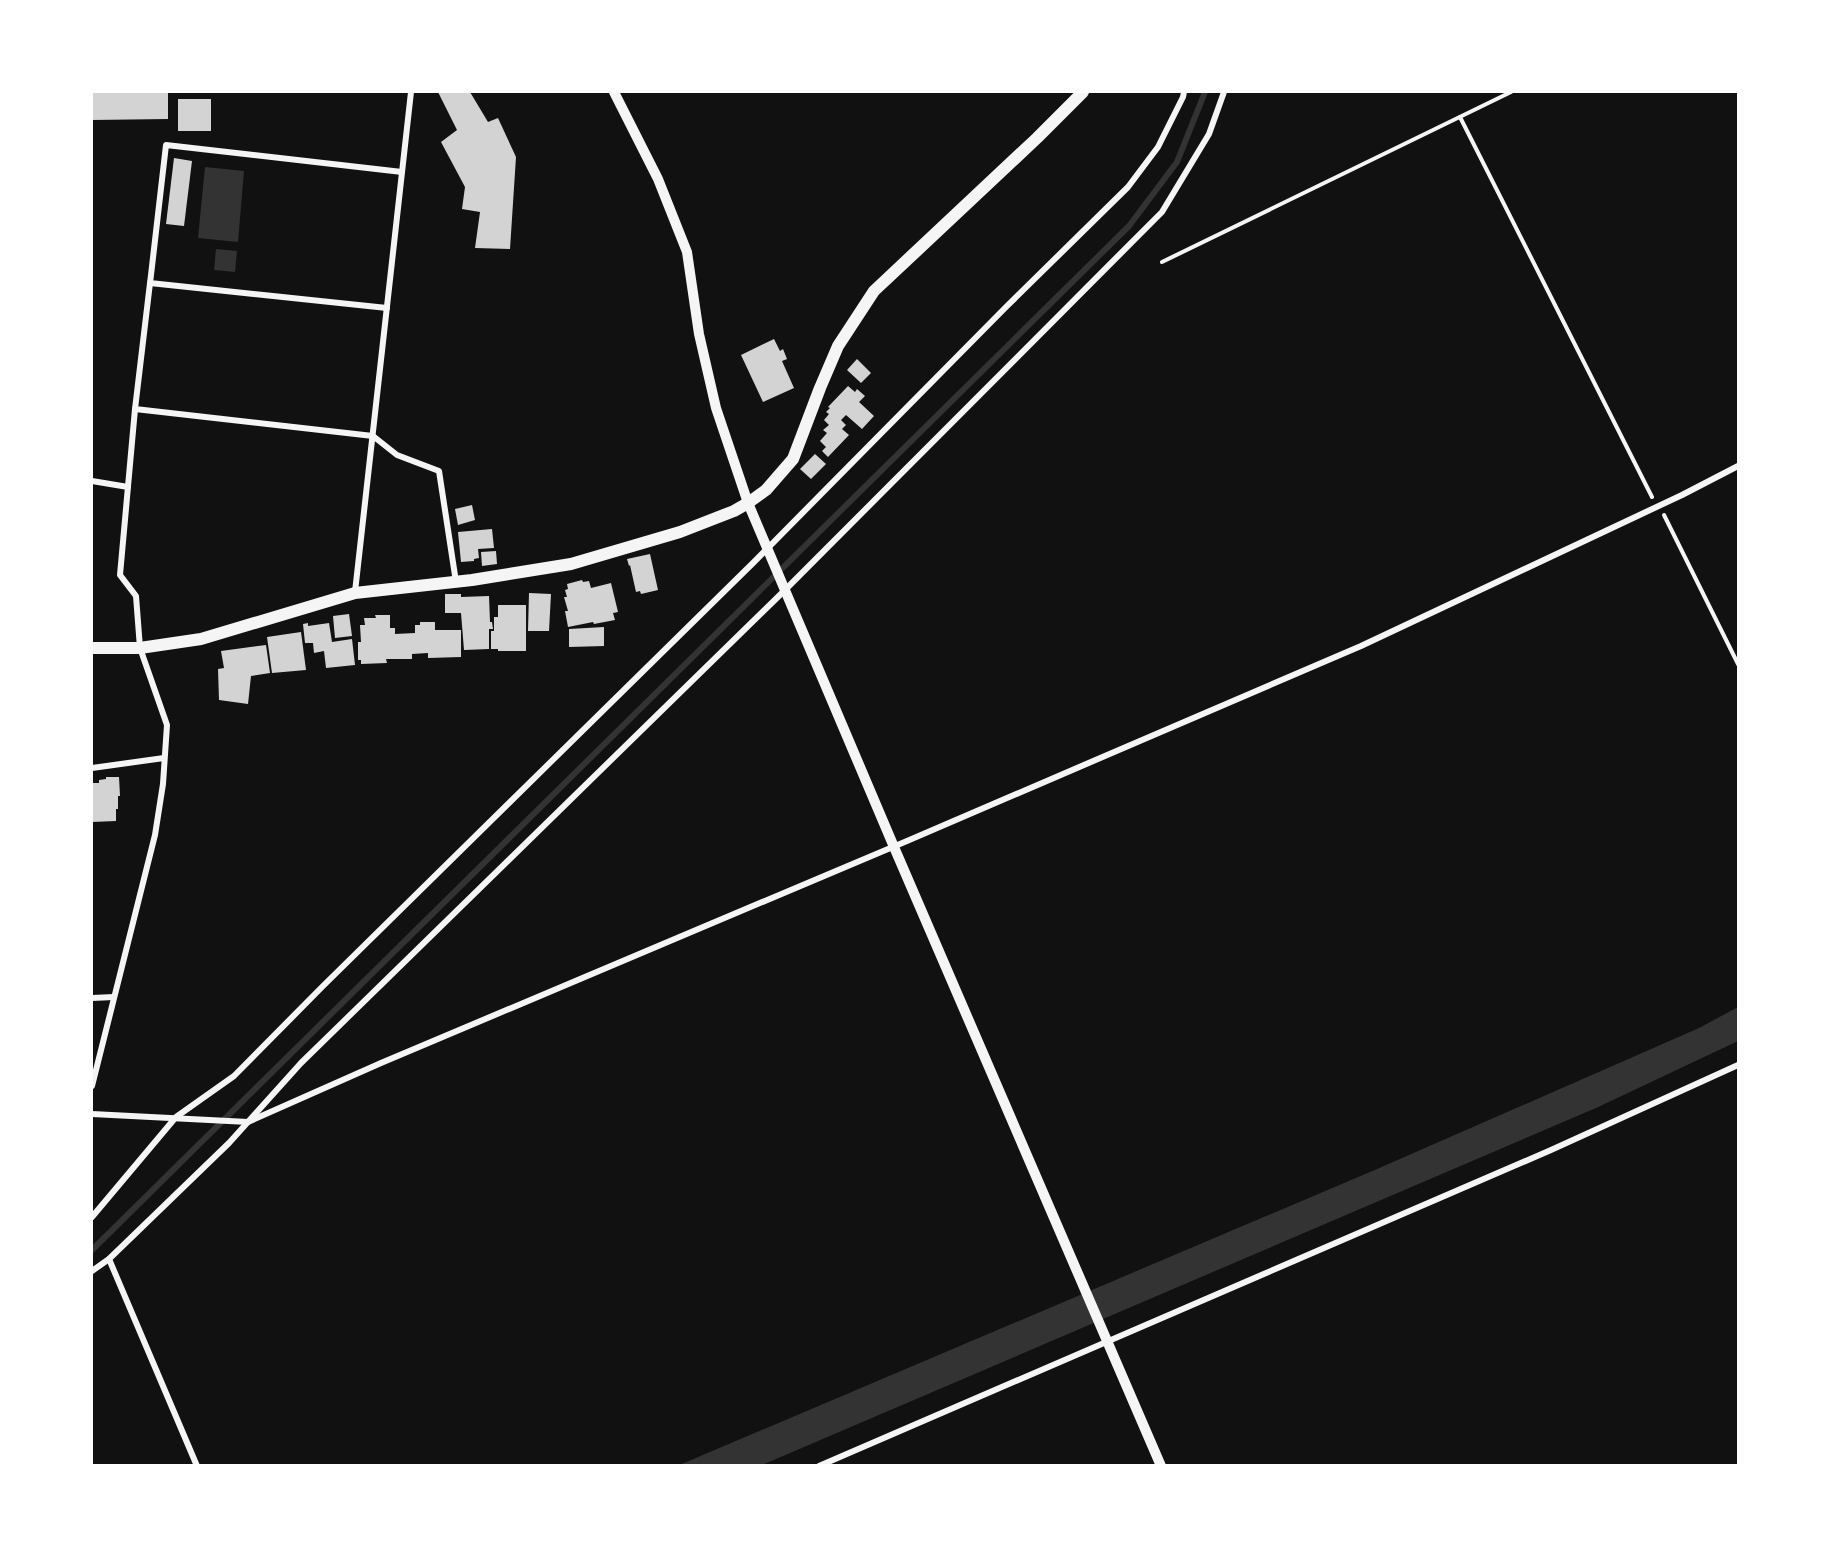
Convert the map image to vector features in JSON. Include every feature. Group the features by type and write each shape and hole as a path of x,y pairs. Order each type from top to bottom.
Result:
{"main road":[{"path":"92,648 140,648 201,639 355,593 456,582 572,564 680,532 734,511 766,490 793,459 838,346 874,291 1083,92"}],"street":[{"path":"355,593 411,92"},
{"path":"614,92 658,179 687,252 699,334 716,408 748,503 1161,1466"},
{"path":"92,1216 176,1117 234,1076 768,548 1128,187 1158,147 1184,92"},
{"path":"92,1271 109,1259 229,1143 301,1063 785,591 1162,212 1209,134 1224,92"},
{"path":"92,1086 155,835 163,784 167,725 140,648 136,596 120,575 135,409 166,145 402,172"},
{"path":"150,283 387,308"},
{"path":"135,409 373,436 397,455 439,471 456,582"},
{"path":"92,1114 248,1122 392,1058 894,847 1361,646 1738,466"},
{"path":"92,481 128,486"},
{"path":"92,768 165,758"},
{"path":"92,998 114,997"},
{"path":"819,1466 1551,1150 1738,1065"},
{"path":"109,1259 197,1466"}],"path":[{"path":"1162,261 1511,92"},
{"path":"1460,117 1656,503 1660,505 1738,664"}],"shaded area":[{"path":"205,167 244,171 238,242 198,238"},
{"path":"216,249 237,251 235,272 214,270"},
{"path":"1738,1007 1738,1041 1596,1108 762,1465 677,1466 1377,1169 1699,1028"}],"building":[{"path":"92,92 168,92 168,119 92,120"},
{"path":"438,92 470,92 488,122 498,118 516,157 510,249 475,248 480,212 462,209 465,187 441,142 457,130"},
{"path":"178,99 211,99 211,131 178,131"},
{"path":"174,158 192,161 184,226 166,224"},
{"path":"774,339 780,351 783,349 787,359 782,361 794,388 763,402 741,355"},
{"path":"857,359 871,373 861,383 847,370"},
{"path":"848,386 855,392 857,389 865,396 859,402 874,416 862,429 846,415 841,420 846,425 842,429 849,435 828,457 822,451 826,447 820,441 827,433 823,430 829,425 824,420 829,414 826,412"},
{"path":"815,454 826,464 811,479 800,469"},
{"path":"472,505 475,520 458,525 455,509"},
{"path":"492,529 494,548 478,549 479,558 474,561 461,562 458,532"},
{"path":"496,551 497,564 482,566 481,552"},
{"path":"650,554 658,590 641,594 640,591 636,592 627,559"},
{"path":"582,580 583,582 589,581 591,588 611,583 618,612 613,613 615,620 568,627 565,590 568,589 567,584"},
{"path":"529,593 551,594 549,631 528,631"},
{"path":"445,594 461,594 461,597 489,596 490,622 492,622 493,629 489,629 489,649 464,650 461,613 445,613"},
{"path":"498,605 526,605 526,651 491,649 491,631 494,631 494,617 498,617"},
{"path":"349,614 352,636 335,638 333,616"},
{"path":"375,615 390,615 390,628 395,628 395,634 415,633 415,625 420,625 420,622 435,622 435,630 461,630 461,657 428,658 428,653 412,654 412,659 386,659 387,663 361,664 361,660 358,660 358,642 361,642 360,625 365,625 364,618 376,618"},
{"path":"308,623 308,626 329,623 332,642 352,639 355,665 326,668 324,651 314,653 313,643 305,643 303,624"},
{"path":"604,627 604,646 569,647 569,629"},
{"path":"301,632 306,670 272,673 267,637"},
{"path":"266,645 270,673 251,676 248,704 219,700 218,669 224,668 221,651"},
{"path":"106,777 119,777 120,796 118,796 116,821 92,822 92,783 99,783 99,780 106,779"}],"waterway":[{"path":"92,1250 1129,226 1177,162 1205,92"}]}
